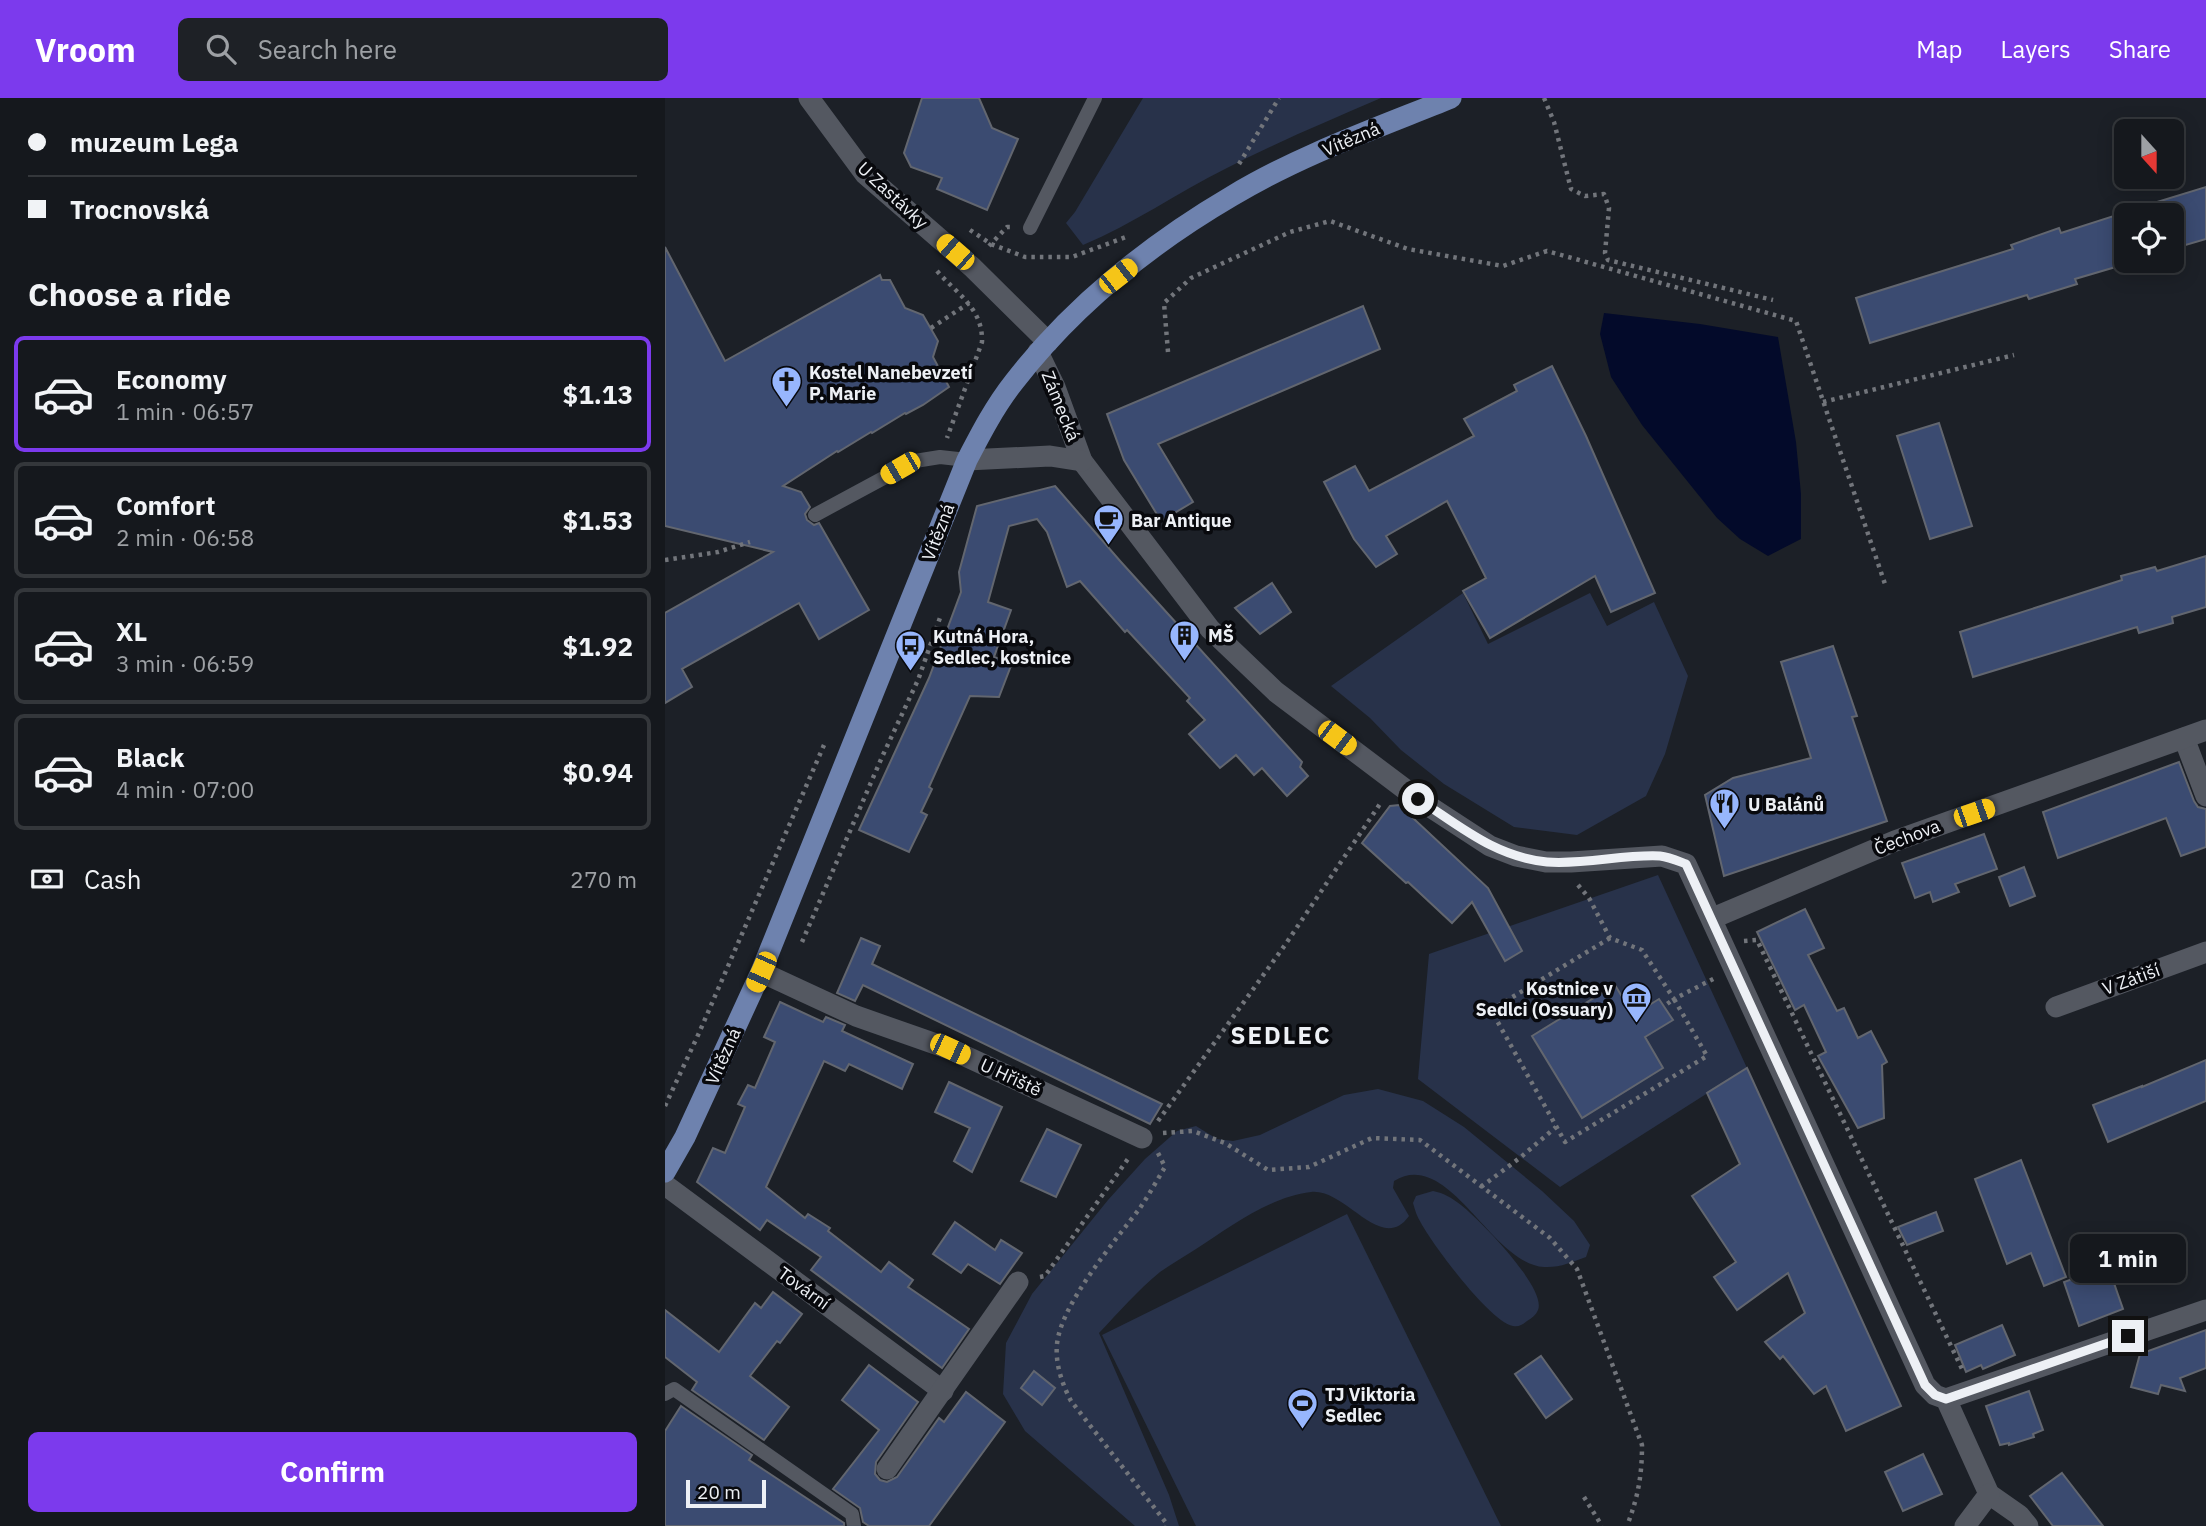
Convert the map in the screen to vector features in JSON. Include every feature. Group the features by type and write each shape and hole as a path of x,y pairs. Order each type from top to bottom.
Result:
{"main road":[{"name":"Vítězná","path":"665,1171 685,1137 761,972 967,460 998,404 1043,347 1118,276 1171,236 1233,195 1309,157 1451,98"}],"street":[{"name":"U Zastávky","path":"809,98 865,174 972,267 1043,347"},
{"name":"Zámecká","path":"1043,347 1082,461 1210,629 1276,692 1418,799 1490,846 1516,856 1546,862 1662,856 1686,864 1925,1385 1935,1395 1946,1399"},
{"name":"Zámecká","path":"967,460 1050,456 1082,461"},
{"name":"Čechova","path":"1713,918 1895,841 2206,730"},
{"path":"2185,738 2206,796"},
{"name":"V Zátiší","path":"2056,1007 2206,952"},
{"name":"U Hřiště","path":"761,972 856,1016 950,1049 1146,1136"},
{"name":"Tovární","path":"665,1185 943,1391"},
{"path":"887,1469 1018,1282"},
{"path":"2028,1526 2019,1515 1989,1494 1946,1399 2206,1310"},
{"path":"1965,1526 1989,1494"}],"lane":[{"path":"1030,228 1095,98"},
{"path":"815,515 915,461 940,457 967,460"},
{"path":"665,1394 674,1389 852,1514 854,1526"}],"path":[{"path":"1235,170 1279,98"},
{"path":"1544,98 1554,122 1571,189 1585,196 1604,194 1609,208 1605,253 1608,260 1773,300"},
{"path":"1168,352 1164,303 1191,278 1290,232 1331,221 1408,249 1503,266 1547,251 1796,321 1885,587"},
{"path":"929,262 969,303 981,321 982,342 940,457"},
{"path":"931,328 969,303"},
{"path":"1823,402 2014,355"},
{"path":"665,560 718,552 750,542"},
{"path":"800,945 918,680 941,615"},
{"path":"665,1106 827,737"},
{"path":"1018,1282 1045,1276 1285,945 1386,795"},
{"path":"1571,862 1571,878 1589,898 1610,938 1642,950 1707,1056 1565,1142 1491,1010 1610,938"},
{"path":"1737,942 1757,940 1972,1390"},
{"path":"1667,1004 1735,968"},
{"path":"1481,1187 1556,1126"},
{"path":"1146,1136 1193,1131 1225,1143 1268,1170 1309,1167 1373,1138 1420,1140 1550,1238 1577,1269 1642,1445 1638,1498 1627,1526"},
{"path":"1146,1136 1165,1167 1142,1206 1094,1269 1065,1315 1057,1344 1059,1369 1071,1401 1166,1526"},
{"path":"1584,1497 1602,1526"}],"shaded area":[{"path":"1143,98 1381,98 1244,159 1120,228 1083,245 1066,223"},
{"path":"1604,313 1700,324 1778,337 1796,442 1801,494 1801,539 1768,556 1740,539 1717,518 1642,425 1611,377 1600,334"},
{"path":"1463,593 1488,644 1590,593 1607,626 1654,602 1688,676 1665,754 1646,796 1577,835 1514,827 1444,784 1401,750 1370,718 1331,686"},
{"path":"1658,875 1747,1068 1560,1187 1418,1079 1429,954","holes":["1614,985 1633,1015 1659,999 1672,1020 1645,1037 1663,1067 1582,1117 1532,1036"]},
{"path":"1378,1089 1423,1101 1464,1127 1574,1221 1590,1245 1586,1257 1550,1267 1525,1261 1506,1248 1452,1192 1433,1180 1414,1175 1394,1181 1393,1188 1409,1216 1398,1226 1387,1228 1375,1224 1324,1193 1311,1192 1265,1206 1236,1223 1160,1272 1099,1333 1169,1495 1179,1526 1135,1526 1025,1431 1003,1394 1006,1343 1032,1294 1108,1200 1145,1159 1177,1131 1196,1126 1217,1139 1233,1141 1260,1135 1344,1095"},
{"path":"1433,1191 1448,1196 1461,1205 1510,1254 1532,1286 1538,1300 1538,1310 1532,1318 1517,1326 1503,1321 1477,1297 1449,1264 1427,1234 1413,1203 1416,1196"},
{"name":"TJ Viktoria Sedlec","path":"1347,1214 1501,1526 1196,1526 1102,1335"}],"building":[{"path":"922,98 979,98 992,128 1018,139 987,210 937,189 942,178 911,167 904,153"},
{"path":"2206,187 2206,239 2184,245 2184,203 2154,203"},
{"path":"2114,216 2114,268 2075,279 2077,284 2029,299 2027,295 1870,343 1856,298 2013,249 2011,245 2059,228 2061,233"},
{"name":"Kostel Nanebevzetí P. Marie","path":"665,247 725,361 880,275 882,280 890,280 905,308 923,315 938,341 933,357 949,387 923,405 837,451 783,486 801,492 810,507 805,514 807,520 814,525 819,523 869,610 819,639 799,603 682,669 692,687 665,703 665,613 773,552 665,526"},
{"path":"1363,306 1380,349 1158,444 1193,502 1161,521 1124,460 1107,414"},
{"path":"1552,366 1655,593 1611,612 1595,576 1490,638 1463,591 1486,578 1447,501 1386,536 1397,554 1376,567 1354,539 1324,482 1355,466 1369,491 1474,436 1464,419 1517,391 1514,385"},
{"path":"1939,423 1972,526 1930,539 1897,436"},
{"path":"1055,486 1302,762 1300,767 1308,776 1287,796 1262,768 1254,775 1236,755 1220,768 1189,734 1205,720 1187,701 1190,698 1127,630 1125,632 1080,581 1067,587 1047,532 1037,519 1009,526 988,602 1011,610 994,657 1012,663 999,697 970,696 929,787 932,789 921,812 927,815 909,852 859,830 929,678 961,592 959,572 977,506"},
{"path":"2206,556 2206,607 2172,617 2173,623 2139,633 2137,627 1973,677 1960,632 2122,580 2121,576 2155,567 2157,571"},
{"path":"1272,583 1291,612 1260,634 1235,608"},
{"path":"1833,646 1857,716 1852,717 1887,821 1724,876 1705,795 1733,778 1811,758 1781,662"},
{"path":"2179,762 2194,801 2198,807 2206,809 2206,847 2181,856 2166,818 2058,858 2043,812"},
{"path":"1399,805 1488,888 1522,951 1505,961 1472,902 1452,923 1362,843 1390,806"},
{"path":"1984,834 1997,869 1955,884 1959,892 1933,902 1930,892 1915,898 1902,863"},
{"path":"2024,867 2035,896 2010,906 1999,877"},
{"path":"1805,909 1824,948 1808,955 1837,1011 1844,1008 1858,1038 1871,1031 1887,1062 1882,1065 1884,1118 1858,1128 1818,1056 1826,1052 1804,1005 1795,1010 1757,932"},
{"path":"861,938 880,946 872,964 1162,1104 1150,1124 863,985 855,1001 837,993"},
{"path":"1615,985 1633,1015 1659,999 1673,1020 1645,1037 1663,1068 1582,1118 1532,1036"},
{"path":"780,1002 823,1022 826,1017 845,1025 842,1031 913,1064 902,1089 849,1064 845,1071 824,1061 766,1187 805,1218 808,1214 830,1228 828,1231 881,1272 889,1262 913,1280 908,1287 969,1329 942,1368 811,1270 821,1257 767,1220 760,1230 697,1182 713,1148 725,1153 745,1107 738,1104 748,1085 755,1088 775,1042 764,1037"},
{"path":"2206,1060 2206,1101 2108,1142 2093,1105"},
{"path":"1747,1068 1901,1406 1846,1431 1826,1386 1814,1394 1783,1356 1780,1359 1765,1342 1805,1313 1788,1273 1737,1310 1714,1277 1736,1262 1692,1196 1740,1164 1707,1093"},
{"path":"949,1082 1002,1107 972,1172 954,1161 970,1128 935,1112"},
{"path":"1047,1129 1081,1145 1056,1197 1021,1181"},
{"path":"2021,1160 2066,1277 2044,1286 2031,1253 2007,1264 1975,1179"},
{"path":"1936,1212 1943,1231 1907,1245 1898,1227"},
{"path":"955,1222 995,1250 1001,1240 1022,1253 1000,1284 968,1264 961,1273 933,1254"},
{"path":"2108,1266 2123,1309 2079,1326 2064,1282"},
{"path":"773,1292 802,1314 750,1376 789,1407 764,1440 692,1390 697,1382 665,1357 665,1310 719,1352 755,1303 761,1308"},
{"path":"2002,1325 2015,1355 1983,1369 1981,1365 1966,1372 1955,1345"},
{"path":"2206,1330 2206,1368 2180,1378 2185,1391 2161,1385 2158,1394 2131,1387 2140,1354"},
{"path":"1541,1356 1572,1399 1546,1418 1515,1374"},
{"path":"869,1365 918,1402 876,1462 875,1474 880,1480 887,1482 897,1477 939,1418 944,1422 966,1392 1005,1422 929,1526 869,1526 863,1522 860,1508 833,1489 879,1430 842,1400"},
{"path":"1034,1371 1055,1388 1042,1405 1021,1388"},
{"path":"2029,1391 2043,1430 2033,1434 2034,1437 2000,1445 1986,1406"},
{"path":"681,1406 752,1455 749,1460 844,1523 844,1526 665,1526 665,1431"},
{"path":"1923,1454 1942,1494 1903,1511 1885,1472"},
{"path":"2062,1473 2103,1526 2053,1526 2030,1496"}],"place":[{"name":"Kostel Nanebevzetí P. Marie","path":"786,409"},
{"name":"Bar Antique","path":"1108,547"},
{"name":"MŠ","path":"1185,662"},
{"name":"Kutná Hora, Sedlec, kostnice","path":"910,673"},
{"name":"U Balánů","path":"1725,831"},
{"name":"Kostnice v Sedlci (Ossuary)","path":"1636,1025"},
{"name":"TJ Viktoria Sedlec","path":"1302,1431"}],"district":[{"name":"SEDLEC","path":"1281,1035"}],"route":[{"path":"1418,799 1490,846 1516,856 1546,862 1662,856 1686,864 1925,1385 1935,1395 1946,1399 2128,1336"}]}
